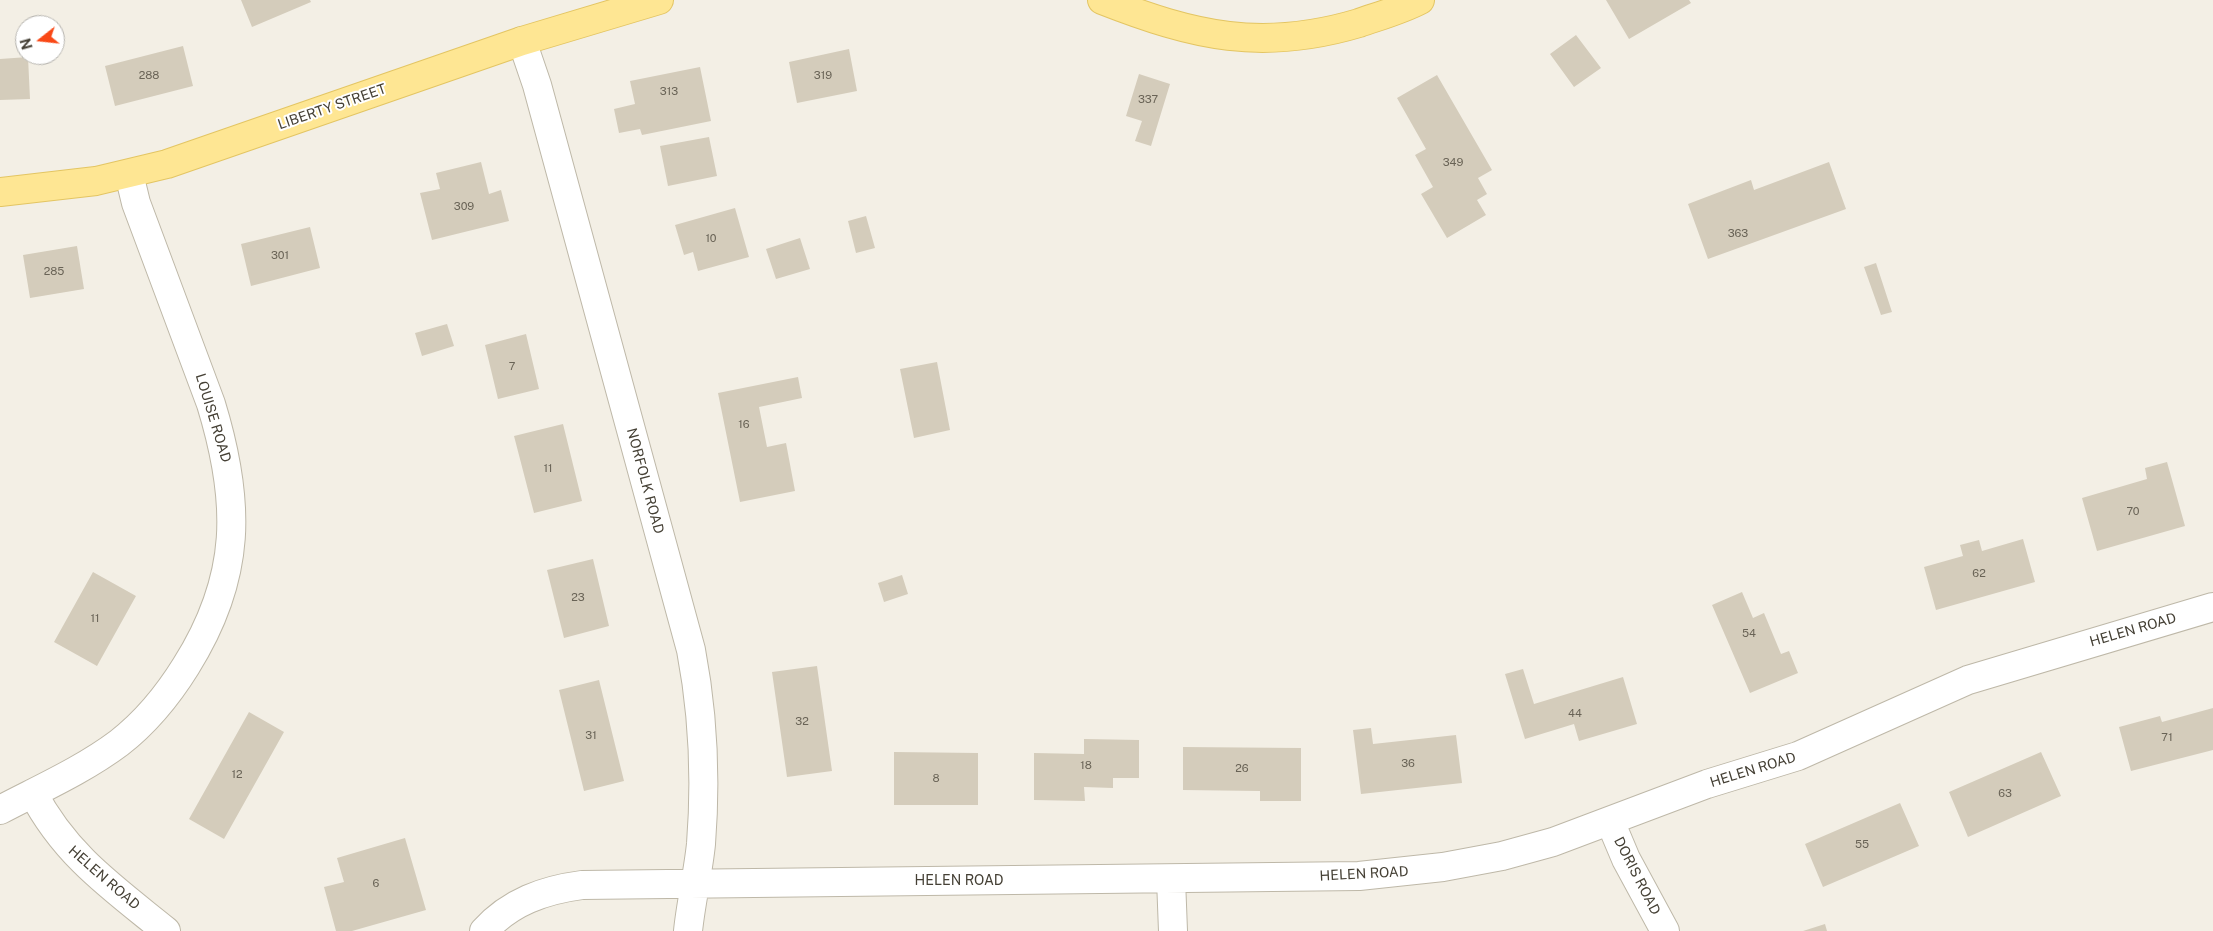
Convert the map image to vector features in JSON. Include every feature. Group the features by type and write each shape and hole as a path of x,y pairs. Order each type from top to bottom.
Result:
{"main road":[{"name":"LIBERTY STREET","path":"0,192 64,186 129,174 167,164 522,41 659,0"},
{"path":"1102,0 1188,29 1246,38 1270,39 1321,33 1378,16 1420,0"}],"street":[{"name":"NORFOLK ROAD","path":"522,41 537,85 691,650 699,697 702,744 701,834 688,931"},
{"name":"LOUISE ROAD","path":"0,810 101,755 119,742 155,709 197,649 221,596 227,570 230,544 230,490 227,462 211,404 136,203 129,174"},
{"name":"HELEN ROAD","path":"484,931 508,909 526,899 562,887 582,885 696,882 1359,876 1415,871 1528,849 1610,821 1707,784 1798,756 1968,680 2213,607"},
{"name":"HELEN ROAD","path":"33,793 55,830 79,859 166,931"},
{"name":"DORIS ROAD","path":"1610,821 1626,859 1665,931"},
{"path":"1171,879 1173,931"}],"building":[{"path":"241,0 310,0 311,2 252,27"},
{"path":"1606,0 1689,0 1691,3 1629,39"},
{"path":"1576,35 1601,68 1574,87 1550,54"},
{"path":"183,46 193,86 115,106 105,66"},
{"path":"849,49 857,91 797,103 789,62"},
{"path":"15,58 15,65 28,65 30,99 0,100 0,59"},
{"path":"700,67 711,121 642,135 640,129 619,133 614,109 635,104 630,81"},
{"path":"1139,74 1170,84 1151,146 1135,141 1142,121 1126,116"},
{"path":"1437,75 1492,170 1478,178 1487,194 1477,200 1486,215 1447,238 1421,194 1433,187 1415,155 1426,149 1397,98"},
{"path":"709,137 717,176 668,186 660,146"},
{"path":"481,162 489,194 501,190 509,221 432,240 420,193 440,189 436,173"},
{"path":"1829,162 1846,209 1708,259 1688,204 1751,180 1754,190"},
{"path":"735,208 749,257 698,271 693,252 684,255 675,225"},
{"path":"866,216 875,248 856,253 848,221"},
{"path":"310,227 320,268 251,286 241,244"},
{"path":"800,238 810,269 776,279 766,249"},
{"path":"77,246 84,289 30,298 23,255"},
{"path":"1876,263 1892,312 1881,315 1864,267"},
{"path":"447,324 454,346 422,356 415,333"},
{"path":"526,334 539,389 498,399 485,345"},
{"path":"937,362 950,430 914,438 900,369"},
{"path":"798,377 802,398 759,407 767,447 786,443 795,491 740,502 718,393"},
{"path":"563,424 582,501 534,513 514,436"},
{"path":"2167,462 2185,526 2097,551 2082,498 2147,479 2145,468"},
{"path":"2023,539 2035,582 1936,610 1924,567 1963,556 1960,545 1979,540 1982,551"},
{"path":"593,559 609,626 564,638 547,570"},
{"path":"93,572 136,596 97,666 54,642"},
{"path":"902,575 908,594 884,602 878,583"},
{"path":"1742,592 1753,618 1764,613 1781,654 1789,651 1798,673 1750,693 1712,605"},
{"path":"817,666 832,771 787,777 772,672"},
{"path":"1523,669 1534,704 1623,677 1637,724 1579,741 1574,724 1525,739 1505,674"},
{"path":"599,680 624,781 584,791 559,690"},
{"path":"2213,708 2213,750 2131,771 2119,727 2160,716 2162,722"},
{"path":"249,712 284,732 224,839 189,819"},
{"path":"1371,728 1373,744 1456,735 1462,783 1361,794 1353,730"},
{"path":"1084,739 1139,740 1139,778 1113,778 1113,788 1084,787 1085,801 1034,800 1034,753 1084,754"},
{"path":"1183,747 1301,748 1301,801 1260,801 1260,791 1183,790"},
{"path":"894,752 978,753 978,805 894,805"},
{"path":"2041,752 2061,796 1968,837 1949,792"},
{"path":"1900,803 1919,846 1823,887 1805,844"},
{"path":"405,838 426,910 352,931 336,931 324,887 344,882 337,858"},
{"path":"1825,924 1827,931 1803,931"}]}
